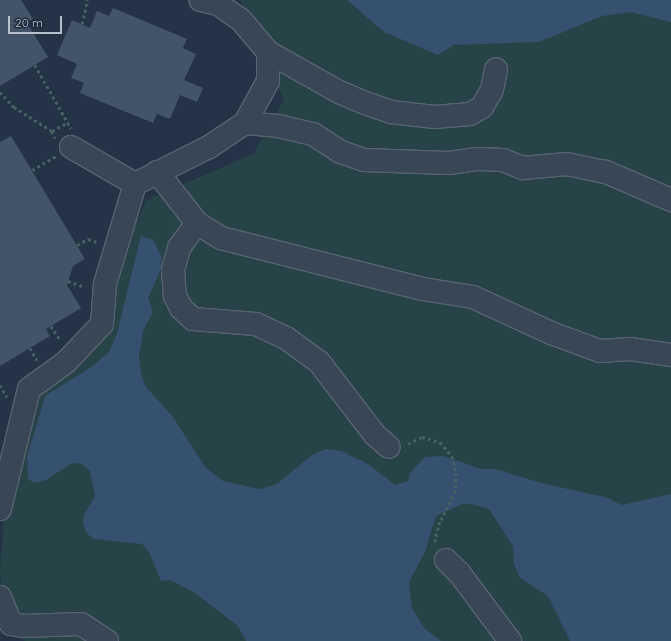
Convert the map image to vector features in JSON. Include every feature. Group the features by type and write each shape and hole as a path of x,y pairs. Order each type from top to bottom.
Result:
{"lane":[{"path":"200,0 218,4 241,20 268,52 333,89 392,112 435,117 470,114 482,107 492,90 496,69"},
{"path":"0,509 29,389 66,362 102,324 104,284 135,184 209,147 245,124 268,81 268,52"},
{"path":"245,124 278,126 313,134 341,152 364,160 449,163 478,159 503,160 522,168 567,164 606,172 671,200"},
{"path":"67,149 135,184"},
{"path":"157,172 197,224 221,238 423,289 474,297 551,333 600,351 630,349 671,355"},
{"path":"197,224 179,248 173,270 175,296 181,308 193,319 256,324 286,338 319,362 376,434 390,447"},
{"path":"446,560 460,574 510,641"},
{"path":"0,597 11,624 23,626 81,624 107,641"}],"path":[{"path":"82,24 87,0"},
{"path":"32,170 79,142 34,65"},
{"path":"0,92 14,107 52,131 67,149"},
{"path":"52,131 68,122"},
{"path":"390,447 407,444 422,437 440,442 452,456 456,473 456,491 440,522 435,539 439,551 446,560"}],"green space":[{"path":"240,0 671,0 671,641 25,641 5,625 0,570 4,518 33,395 103,327 116,264 147,200 253,154 284,100"}],"water":[{"path":"347,0 671,0 671,22 631,12 602,16 539,42 453,45 438,55 384,32"},
{"path":"141,236 153,240 162,258 161,269 148,298 153,312 143,331 139,357 141,374 146,387 173,417 205,467 223,481 260,489 277,484 312,455 326,449 341,451 368,464 395,485 408,481 410,473 425,457 443,456 481,469 495,469 545,484 605,497 622,505 671,494 671,641 570,641 548,596 520,578 514,564 513,546 489,509 471,504 462,504 436,516 425,552 409,582 412,608 424,628 441,641 246,641 238,626 195,593 170,580 161,581 148,550 142,544 93,539 86,532 83,522 84,515 95,496 90,471 82,464 72,463 46,480 34,483 28,479 27,457 45,396 94,365 109,352 117,333"}],"building":[{"path":"0,0 21,0 33,19 27,23 48,57 0,86"},
{"path":"113,8 187,39 183,48 196,54 184,80 203,88 197,102 180,95 170,119 157,114 153,123 80,93 84,83 71,78 77,64 57,55 72,20 90,28 97,11 109,16"},
{"path":"11,136 85,259 73,266 67,285 81,308 46,329 50,336 0,366 0,142"}]}
